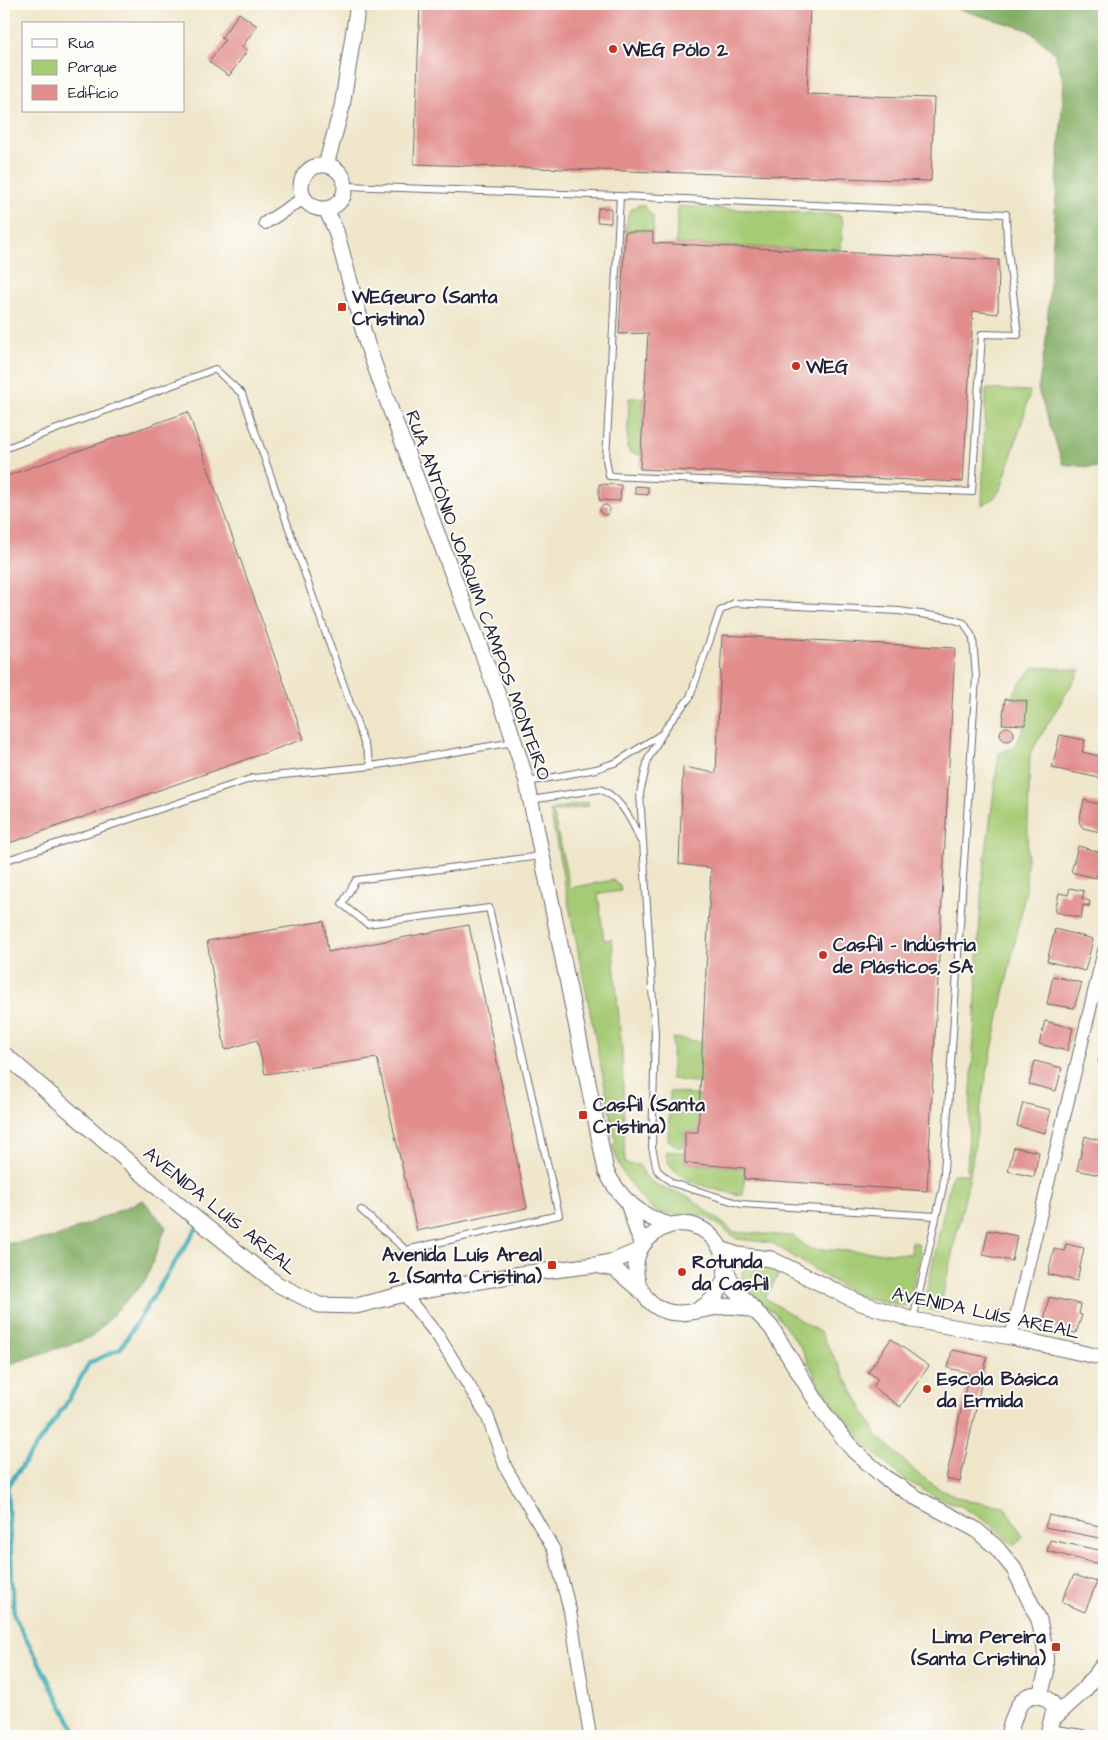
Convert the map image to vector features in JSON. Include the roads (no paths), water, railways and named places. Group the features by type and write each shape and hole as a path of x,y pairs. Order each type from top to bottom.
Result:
{"main road":[{"path":"1050,1729 1104,1665"},
{"path":"1008,1736 1022,1699 1030,1695 1045,1698 1083,1691"},
{"path":"1045,1698 1054,1708 1050,1729"}],"street":[{"path":"326,164 342,107 358,4"},
{"path":"326,164 340,172 346,186 340,201 326,209 315,208 304,198 301,182 306,172 315,166 326,164"},
{"path":"265,223 304,198"},
{"name":"RUA ANTÓNIO JOAQUIM CAMPOS MONTEIRO","path":"326,209 336,231 367,344 514,742 527,782 602,1160 611,1180 627,1201 645,1216 670,1225"},
{"path":"1011,1337 1104,951"},
{"name":"AVENIDA LUÍS AREAL","path":"4,1054 162,1191 277,1284 319,1305 356,1306 404,1294 521,1274 595,1265 614,1261 641,1248"},
{"name":"RUA ANTÓNIO JOAQUIM CAMPOS MONTEIRO","path":"627,1201 641,1248"},
{"path":"757,1312 726,1305 681,1314 667,1312 654,1304 644,1294 636,1272 641,1248 655,1233 670,1225 685,1224 700,1228 712,1236 721,1248 726,1269 735,1290 757,1312 772,1327 823,1412 853,1450 884,1477 915,1497 975,1529 996,1547 1014,1568 1039,1620 1045,1648 1045,1698"},
{"name":"AVENIDA LUÍS AREAL","path":"721,1248 738,1255 771,1259 858,1302 913,1320 1011,1337 1104,1358"},
{"name":"AVENIDA LUÍS AREAL","path":"595,1265 615,1269 644,1294"},
{"path":"696,1311 708,1304 717,1295 724,1282 726,1269"},
{"path":"404,1294 438,1336 487,1415 506,1468 554,1550 570,1611 590,1736"},
{"path":"1050,1729 1082,1736"}],"lane":[{"path":"346,186 620,196 1006,214 1007,242 1018,335 982,334 972,492 609,476 606,459 620,196"},
{"path":"4,449 215,369 242,394 372,766"},
{"path":"913,1320 943,1187 976,677 973,638 964,623 948,618 909,612 734,603 720,610 690,697 664,732 648,759 640,793 655,1035 652,1147 657,1170 672,1183 741,1204 936,1216"},
{"path":"527,782 596,770 610,765 639,750 664,732"},
{"path":"4,861 253,778 372,766 514,742"},
{"path":"531,800 600,789 608,792 633,824 642,844"},
{"path":"361,1210 406,1250 559,1215 489,908 367,924 342,904 356,880 543,856"}],"waterway":[{"path":"78,1736 14,1616 7,1487 66,1404 89,1363 120,1349 198,1226"}],"place":[{"name":"WEG Pólo 2","path":"613,49"},
{"name":"WEGeuro (Santa Cristina)","path":"342,307"},
{"name":"WEG","path":"796,366"},
{"name":"Casfil - Indústria de Plásticos, SA","path":"823,955"},
{"name":"Casfil (Santa Cristina)","path":"583,1115"},
{"name":"Avenida Luís Areal 2 (Santa Cristina)","path":"552,1265"},
{"name":"Rotunda da Casfil","path":"682,1272"},
{"name":"Escola Básica da Ermida","path":"927,1389"},
{"name":"Lima Pereira (Santa Cristina)","path":"1056,1647"}]}
